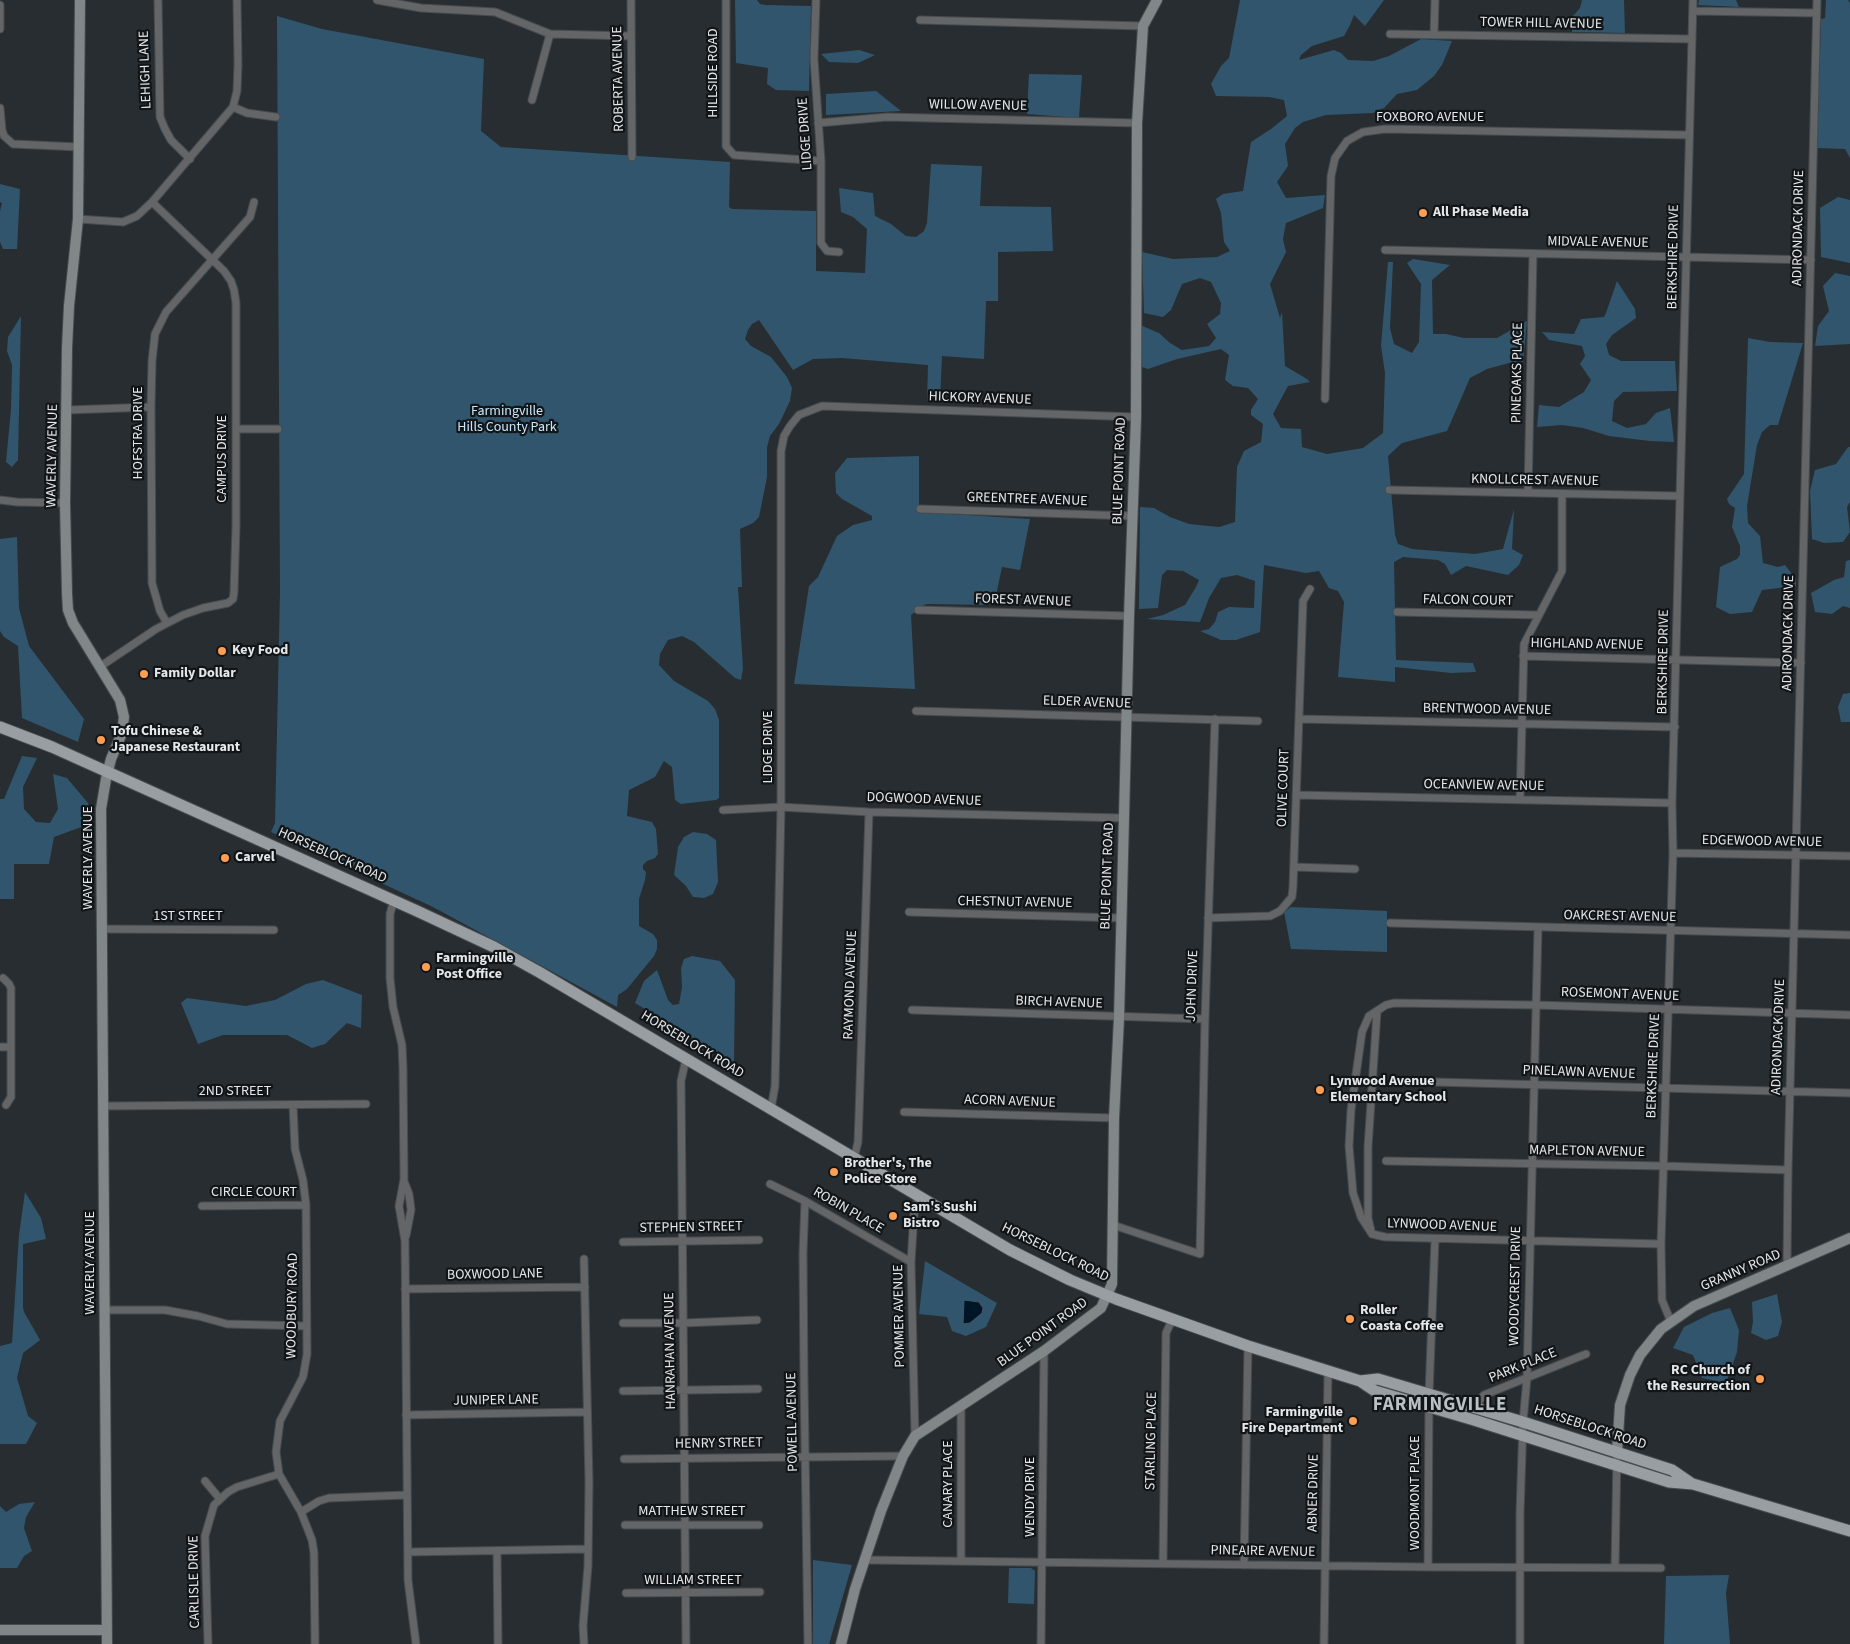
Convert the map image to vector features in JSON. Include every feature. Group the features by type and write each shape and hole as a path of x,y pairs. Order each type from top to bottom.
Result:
{"main road":[{"name":"HORSEBLOCK ROAD","path":"4,728 36,740 394,900 517,959 1032,1262 1107,1296 1248,1346 1360,1381 1375,1391 1617,1464 1669,1482 1693,1484 1850,1531"},
{"name":"HORSEBLOCK ROAD","path":"1360,1381 1378,1379 1523,1422 1672,1470 1693,1484"}],"street":[{"name":"WAVERLY AVENUE","path":"80,0 78,219 68,328 65,503 68,610 79,633 101,666 120,700 124,716 122,733 107,772 101,809 108,1644"},
{"name":"LEHIGH LANE","path":"158,0 160,118 171,140 190,159"},
{"path":"78,219 123,222 137,216 152,202 234,108 238,64 237,0"},
{"path":"377,0 407,3 421,8 495,12 550,34 631,36"},
{"name":"ROBERTA AVENUE","path":"631,0 632,157"},
{"name":"HILLSIDE ROAD","path":"726,0 726,146 734,155 821,161"},
{"name":"LIDGE DRIVE","path":"816,0 814,59 821,161 821,243 827,250 839,252"},
{"name":"BLUE POINT ROAD","path":"841,1644 855,1589 881,1511 904,1456 915,1436 1044,1351 1100,1308 1112,1284 1114,1118 1119,1018 1128,616 1136,417 1137,123 1143,26 1158,0"},
{"path":"1434,35 1435,0"},
{"name":"BERKSHIRE DRIVE","path":"1671,1322 1662,1300 1661,1244 1665,1166 1673,853 1672,803 1693,0"},
{"name":"ADIRONDACK DRIVE","path":"1787,1266 1817,0"},
{"path":"0,5 0,29"},
{"path":"1693,11 1816,13"},
{"path":"920,20 1143,26"},
{"path":"532,100 550,34"},
{"name":"TOWER HILL AVENUE","path":"1390,34 1691,39"},
{"path":"0,108 4,136 13,144 79,146"},
{"path":"234,108 247,113 276,117"},
{"name":"WILLOW AVENUE","path":"818,124 888,117 1137,123"},
{"name":"FOXBORO AVENUE","path":"1325,400 1331,176 1335,158 1347,141 1363,132 1385,130 1689,135"},
{"name":"CAMPUS DRIVE","path":"101,666 167,623 192,611 228,603 233,599 236,526 236,302 234,290 228,276 152,202"},
{"name":"HOFSTRA DRIVE","path":"167,623 160,611 152,583 151,407 152,360 156,334 166,312 250,217 254,202"},
{"name":"MIDVALE AVENUE","path":"1385,250 1811,260"},
{"name":"PINEOAKS PLACE","path":"1528,493 1533,254"},
{"name":"LIDGE DRIVE","path":"771,1109 775,1086 782,807 781,451 784,436 799,415 822,406"},
{"name":"HICKORY AVENUE","path":"822,406 1136,417"},
{"path":"67,410 151,407"},
{"path":"236,429 278,429"},
{"name":"KNOLLCREST AVENUE","path":"1389,490 1680,496"},
{"path":"1520,800 1524,644 1562,571 1562,494"},
{"path":"0,500 65,503"},
{"name":"GREENTREE AVENUE","path":"920,509 1132,516"},
{"name":"OLIVE COURT","path":"1208,918 1256,918 1270,916 1280,911 1292,897 1303,601 1310,589"},
{"name":"FOREST AVENUE","path":"918,610 1128,616"},
{"name":"FALCON COURT","path":"1397,612 1539,615"},
{"name":"HIGHLAND AVENUE","path":"1523,656 1801,663"},
{"name":"ELDER AVENUE","path":"916,711 1258,721"},
{"name":"JOHN DRIVE","path":"1113,1225 1200,1254 1205,1019 1215,719"},
{"name":"BRENTWOOD AVENUE","path":"1299,719 1675,727"},
{"name":"OCEANVIEW AVENUE","path":"1296,795 1672,803"},
{"name":"DOGWOOD AVENUE","path":"724,810 782,807 869,812 1124,818"},
{"name":"RAYMOND AVENUE","path":"854,1158 858,1142 859,1124 869,812"},
{"name":"EDGEWOOD AVENUE","path":"1673,853 1850,856"},
{"path":"1294,867 1355,869"},
{"path":"394,900 390,914 390,978 393,1007 402,1052 404,1179 399,1206 404,1241 406,1495 409,1594 416,1644"},
{"name":"CHESTNUT AVENUE","path":"909,912 1120,918"},
{"name":"OAKCREST AVENUE","path":"1390,924 1850,935"},
{"name":"WOODYCREST DRIVE","path":"1520,1644 1522,1435 1527,1378 1538,928"},
{"name":"1ST STREET","path":"102,929 274,930"},
{"path":"3,978 11,988 11,1097 6,1105"},
{"name":"ROSEMONT AVENUE","path":"1389,1004 1536,1005 1850,1015"},
{"name":"LYNWOOD AVENUE","path":"1389,1004 1369,1016 1362,1032 1351,1109 1349,1146 1353,1193 1360,1217 1372,1234 1385,1237 1435,1239 1661,1244"},
{"name":"BIRCH AVENUE","path":"912,1010 1119,1018 1205,1019"},
{"name":"LYNWOOD AVENUE","path":"1372,1234 1368,1218 1368,1147 1377,1012"},
{"path":"0,1047 11,1047"},
{"name":"HANRAHAN AVENUE","path":"686,1059 681,1080 686,1644"},
{"name":"PINELAWN AVENUE","path":"1396,1081 1850,1093"},
{"name":"2ND STREET","path":"104,1106 366,1104"},
{"name":"WOODBURY ROAD","path":"294,1105 294,1149 303,1180 306,1205 307,1354 303,1377 285,1410 277,1433 276,1452 279,1474 301,1512 311,1534 313,1547 315,1644"},
{"name":"ACORN AVENUE","path":"904,1112 1114,1118"},
{"name":"MAPLETON AVENUE","path":"1386,1161 1788,1170"},
{"path":"404,1179 409,1194 411,1210 404,1241"},
{"name":"ROBIN PLACE","path":"770,1184 805,1201 911,1262"},
{"name":"POMMER AVENUE","path":"915,1436 911,1262 914,1214 919,1196"},
{"name":"POWELL AVENUE","path":"805,1201 808,1644"},
{"name":"CIRCLE COURT","path":"202,1206 306,1205"},
{"name":"GRANNY ROAD","path":"1617,1452 1620,1405 1630,1375 1640,1354 1661,1329 1694,1306 1850,1238"},
{"name":"WOODMONT PLACE","path":"1428,1567 1429,1394 1435,1239"},
{"name":"STEPHEN STREET","path":"623,1242 759,1240"},
{"path":"584,1259 588,1549 583,1626 584,1644"},
{"name":"BOXWOOD LANE","path":"405,1289 584,1287"},
{"path":"105,1310 165,1310 227,1324 306,1326"},
{"path":"623,1323 757,1320"},
{"name":"STARLING PLACE","path":"1163,1563 1166,1333 1172,1320"},
{"path":"1244,1565 1248,1346"},
{"name":"WENDY DRIVE","path":"1041,1644 1044,1351"},
{"name":"PARK PLACE","path":"1474,1407 1484,1395 1586,1354"},
{"name":"ABNER DRIVE","path":"1324,1644 1328,1372"},
{"path":"623,1391 758,1389"},
{"name":"CANARY PLACE","path":"961,1406 961,1561"},
{"name":"JUNIPER LANE","path":"406,1415 586,1412"},
{"path":"1615,1568 1617,1452"},
{"name":"HENRY STREET","path":"624,1459 904,1456"},
{"path":"205,1481 220,1499 237,1487 279,1474"},
{"path":"301,1512 324,1500 341,1497 406,1495"},
{"name":"CARLISLE DRIVE","path":"208,1644 206,1536 214,1505 220,1499"},
{"name":"MATTHEW STREET","path":"625,1525 759,1524"},
{"path":"408,1552 588,1549"},
{"path":"497,1551 498,1644"},
{"name":"PINEAIRE AVENUE","path":"865,1560 1661,1568"},
{"name":"WILLIAM STREET","path":"626,1594 760,1592"},
{"path":"0,1630 108,1630"}],"green space":[{"path":"735,0 757,0 760,4 766,5 811,6 809,91 776,90 767,84 768,68 736,63"},
{"path":"1240,0 1384,0 1365,26 1354,15 1344,36 1312,46 1301,55 1299,60 1334,50 1341,53 1348,60 1373,61 1389,56 1421,39 1452,41 1442,65 1434,76 1417,90 1397,94 1384,108 1373,113 1326,115 1303,122 1295,128 1285,144 1288,166 1277,182 1286,198 1325,195 1323,208 1286,223 1283,239 1286,252 1270,284 1280,318 1282,312 1285,366 1310,382 1288,386 1273,414 1281,428 1301,429 1302,447 1327,454 1363,448 1383,433 1385,373 1381,346 1388,262 1393,262 1390,328 1394,344 1412,353 1419,342 1421,284 1407,263 1413,259 1450,265 1432,280 1433,334 1446,334 1464,338 1497,338 1527,321 1523,362 1509,363 1487,369 1470,378 1447,431 1402,443 1388,456 1395,535 1398,544 1412,549 1475,554 1503,549 1514,509 1512,549 1523,555 1519,565 1508,575 1466,566 1451,575 1445,564 1438,560 1403,557 1394,562 1396,660 1473,663 1476,672 1451,673 1395,667 1395,682 1338,677 1344,602 1338,591 1329,588 1319,571 1306,573 1264,565 1260,632 1236,640 1221,640 1200,631 1209,629 1215,622 1218,612 1229,607 1254,608 1255,581 1237,575 1221,578 1209,598 1200,622 1147,619 1163,615 1185,605 1199,580 1183,571 1167,570 1162,575 1158,608 1139,609 1140,507 1154,508 1170,517 1189,524 1219,527 1235,522 1237,467 1244,451 1261,442 1263,424 1251,415 1251,410 1258,399 1248,388 1233,386 1225,380 1229,355 1221,349 1177,359 1148,369 1142,367 1140,325 1159,333 1170,343 1182,350 1209,346 1216,338 1207,324 1220,314 1221,303 1211,282 1200,278 1182,284 1171,310 1163,317 1144,313 1142,252 1173,259 1217,257 1230,251 1224,242 1221,213 1216,199 1223,194 1243,191 1251,142 1287,116 1284,100 1269,97 1216,96 1211,84 1221,66 1229,58"},
{"path":"1582,0 1624,0 1625,33 1572,32 1573,16 1580,8"},
{"path":"1699,0 1736,0 1739,7 1698,5"},
{"path":"1826,0 1848,0 1850,3 1850,158 1845,149 1817,148 1821,19 1825,18"},
{"name":"Farmingville Hills County Park","path":"277,16 322,29 484,59 481,131 501,147 730,162 729,207 732,209 816,211 816,271 865,273 867,229 853,217 841,212 839,188 873,193 875,216 891,224 906,236 916,237 924,231 927,223 931,164 982,166 980,206 1051,207 1053,251 998,252 998,301 986,301 984,359 942,356 940,402 927,401 928,365 842,358 813,359 793,370 759,320 752,324 748,330 745,339 751,346 771,357 787,377 792,388 790,401 779,424 770,436 767,447 767,477 759,517 753,523 740,529 742,587 738,587 743,669 741,680 735,678 694,642 682,636 668,640 660,654 659,665 674,681 708,701 715,709 719,720 719,798 716,800 681,804 675,800 672,767 664,761 655,777 629,790 627,816 652,822 656,829 658,854 643,865 643,869 646,872 639,899 639,926 653,934 657,940 657,949 654,956 627,989 618,995 617,1007 433,907 271,832 275,823 280,592"},
{"path":"859,50 875,55 858,63 829,62 821,54"},
{"path":"1029,74 1082,75 1079,118 1027,114"},
{"path":"876,91 901,111 826,115 826,94"},
{"path":"0,184 20,189 17,249 3,249 0,242 0,211 2,203 0,202"},
{"path":"1838,197 1850,200 1850,263 1821,257 1820,208"},
{"path":"1835,273 1850,276 1850,344 1815,346 1818,326 1829,311 1823,286"},
{"path":"1617,281 1635,309 1636,318 1612,335 1606,344 1609,355 1621,361 1675,361 1677,391 1623,392 1614,401 1612,421 1627,428 1646,424 1656,413 1670,408 1674,442 1609,436 1583,428 1562,425 1537,427 1539,405 1559,407 1584,392 1591,380 1580,364 1585,356 1582,346 1549,340 1542,332 1574,334 1581,319 1604,317"},
{"path":"21,316 18,460 12,467 6,462 11,409 12,365 7,351 8,337"},
{"path":"1748,338 1770,342 1803,343 1778,425 1770,425 1762,432 1757,445 1747,506 1748,523 1760,536 1763,563 1778,567 1785,565 1796,579 1796,586 1762,590 1752,612 1730,614 1716,607 1720,567 1737,559 1740,555 1740,546 1732,527 1735,508 1729,504 1727,499 1744,474"},
{"path":"1848,447 1850,447 1850,502 1847,507 1850,532 1843,542 1824,543 1812,539 1810,491 1815,470 1836,464"},
{"path":"919,456 919,512 1030,519 1020,570 1002,567 994,605 926,604 911,615 915,689 794,684 809,586 818,577 837,536 853,525 872,520 872,516 842,499 836,493 835,473 847,458"},
{"path":"17,537 19,608 29,646 84,719 78,742 22,718 18,646 4,637 0,631 0,539"},
{"path":"1850,560 1850,608 1843,606 1832,614 1815,612 1811,593 1834,580 1844,577 1846,561"},
{"path":"1850,693 1850,722 1841,722 1838,707 1843,694"},
{"path":"22,756 37,758 23,787 24,809 36,822 50,823 58,809 53,774 67,778 88,803 92,823 54,837 49,864 14,864 14,899 0,899 0,799 4,799"},
{"path":"693,832 707,834 716,840 718,882 713,894 704,898 693,897 686,886 674,875 678,847 684,837"},
{"path":"1291,907 1387,911 1387,952 1291,949 1284,912"},
{"path":"692,956 720,961 735,980 734,1063 635,1003 644,981 657,970 668,1000 673,1005 679,1004 682,987 681,968 684,959"},
{"path":"323,980 362,995 361,1028 347,1023 325,1044 312,1048 287,1035 223,1035 198,1044 181,1003 187,998 246,1006 275,1000 306,984"},
{"path":"25,1192 41,1218 46,1239 23,1244 23,1307 40,1340 23,1353 17,1378 28,1416 37,1423 26,1444 0,1444 0,1346 12,1343 19,1235"},
{"path":"925,1261 997,1303 986,1327 966,1336 952,1331 947,1317 919,1314"},
{"path":"1777,1294 1782,1322 1778,1336 1766,1340 1751,1333 1753,1322 1752,1302"},
{"path":"1730,1308 1739,1330 1737,1352 1726,1383 1702,1378 1693,1355 1673,1348 1684,1327 1712,1313"},
{"path":"35,1502 26,1517 24,1528 32,1551 24,1556 17,1568 0,1568 0,1506 6,1512 19,1504"},
{"path":"813,1560 852,1565 829,1644 813,1644"},
{"path":"1009,1568 1031,1568 1035,1571 1034,1604 1008,1603"},
{"path":"1729,1575 1726,1593 1730,1644 1664,1644 1666,1576"}],"shaded area":[{"path":"964,1300 979,1302 983,1308 982,1313 970,1323 963,1324"}],"place":[{"name":"All Phase Media","path":"1423,213"},
{"name":"Key Food","path":"222,651"},
{"name":"Family Dollar","path":"144,674"},
{"name":"Tofu Chinese & Japanese Restaurant","path":"101,740"},
{"name":"Carvel","path":"225,858"},
{"name":"Farmingville Post Office","path":"426,967"},
{"name":"Lynwood Avenue Elementary School","path":"1320,1090"},
{"name":"Brother's, The Police Store","path":"834,1172"},
{"name":"Sam's Sushi Bistro","path":"893,1216"},
{"name":"Roller Coasta Coffee","path":"1350,1319"},
{"name":"RC Church of the Resurrection","path":"1760,1379"},
{"name":"Farmingville Fire Department","path":"1353,1421"}],"district":[{"name":"FARMINGVILLE","path":"1440,1406"}]}
